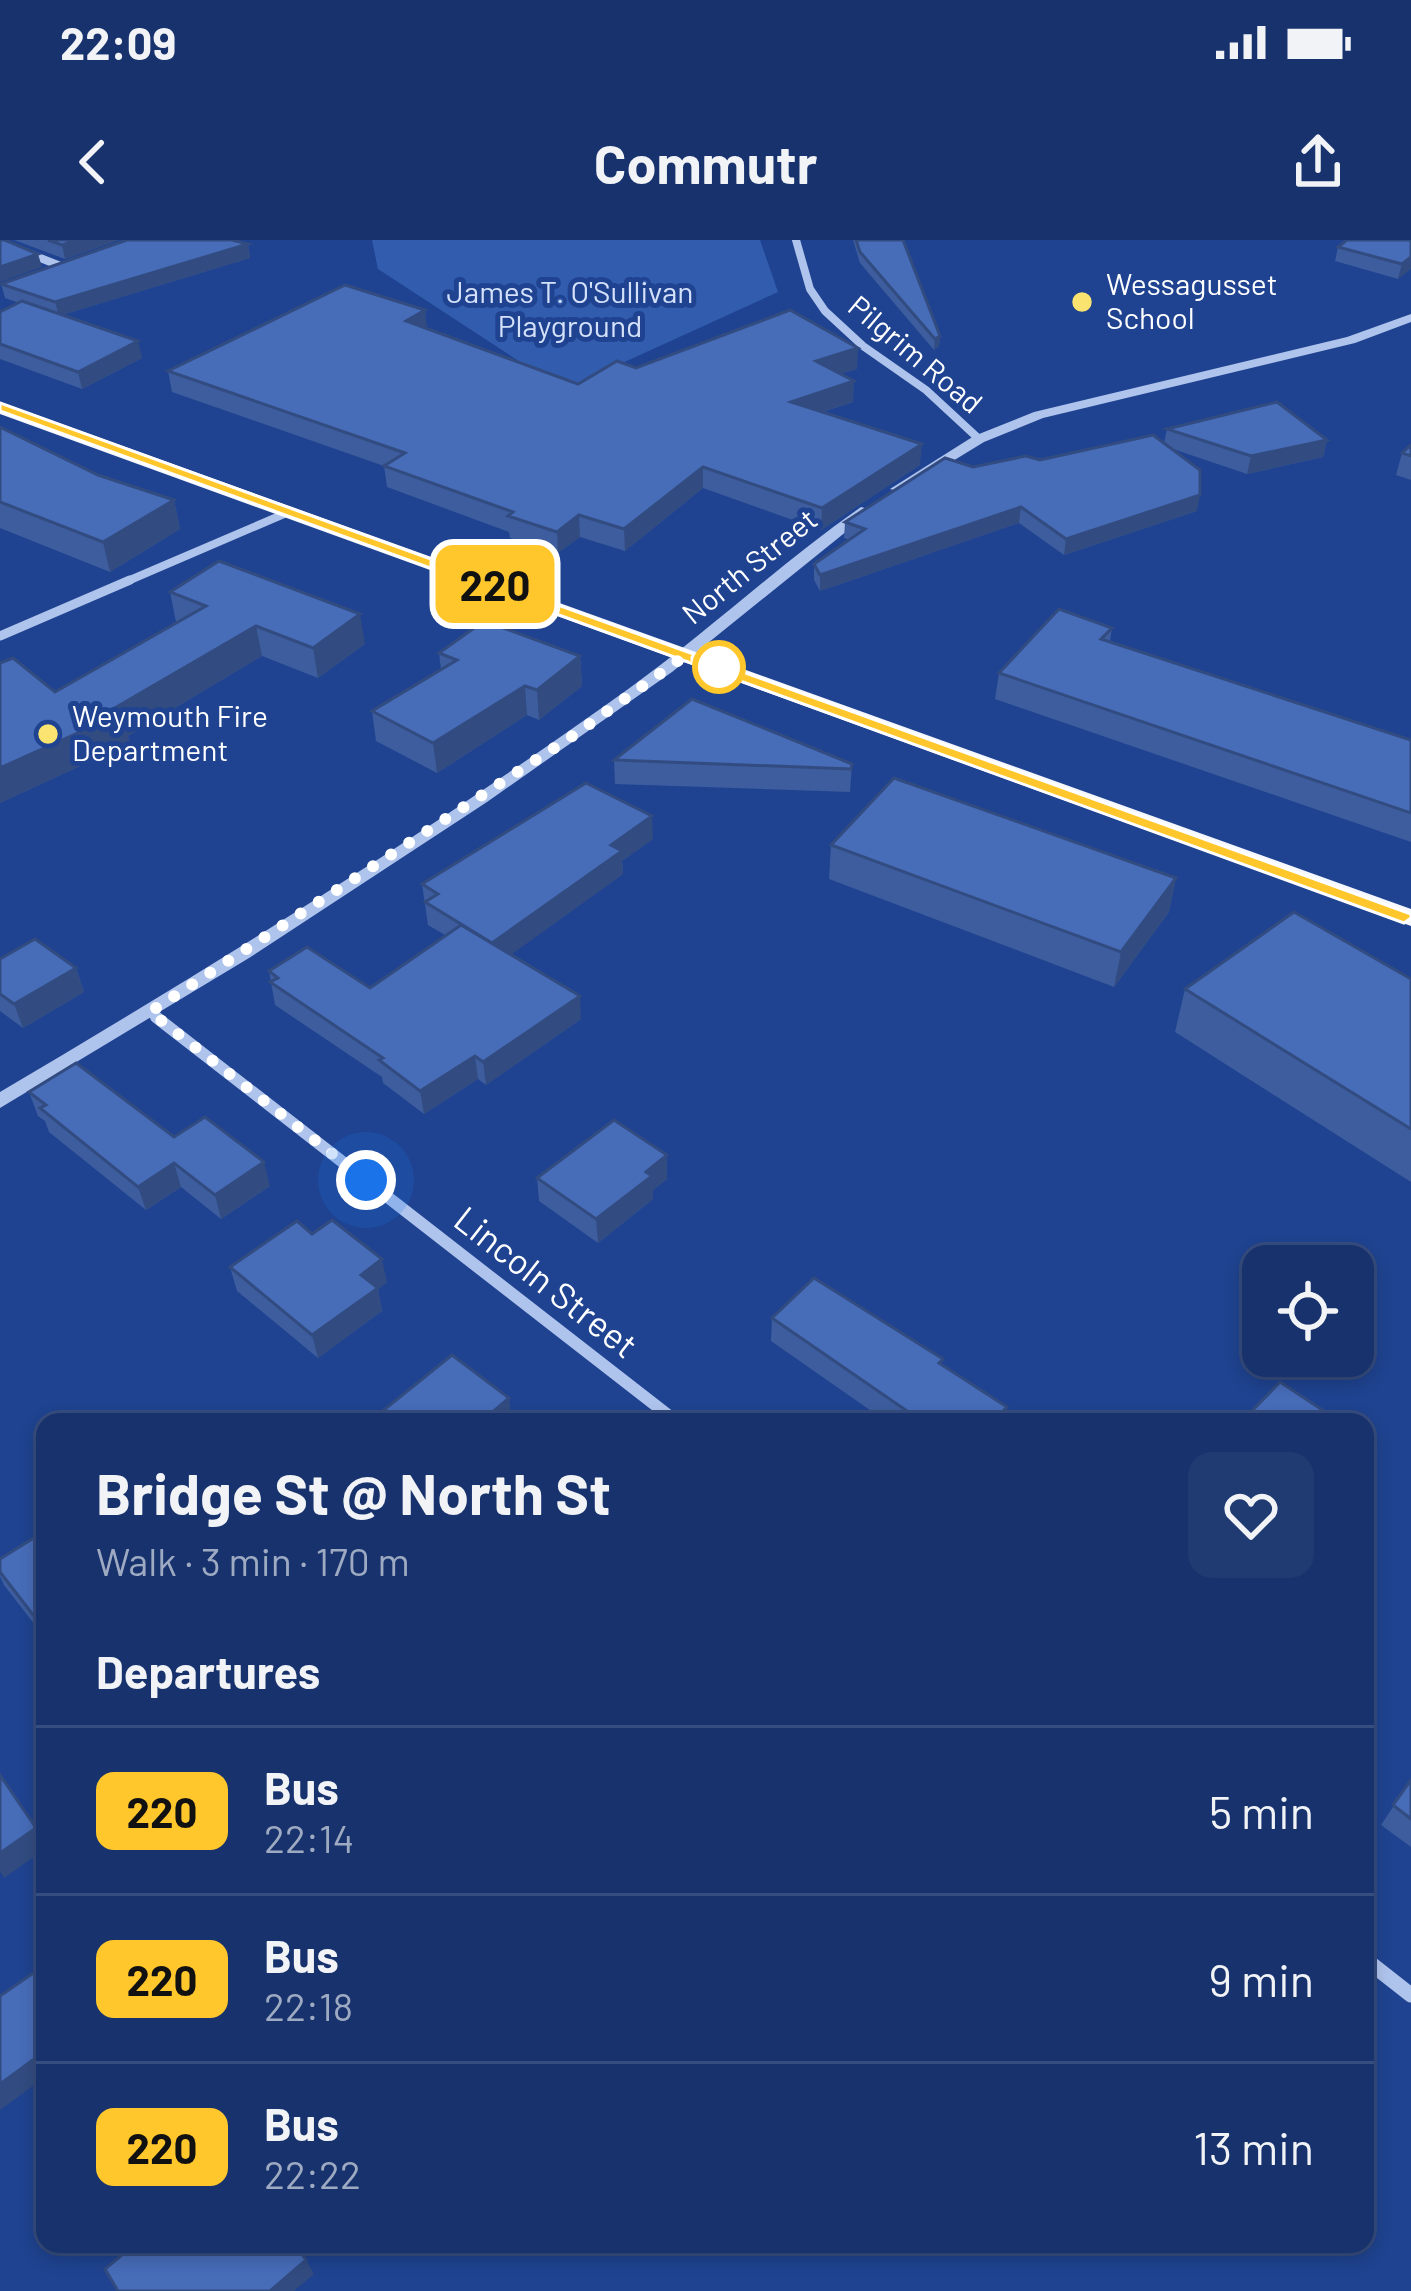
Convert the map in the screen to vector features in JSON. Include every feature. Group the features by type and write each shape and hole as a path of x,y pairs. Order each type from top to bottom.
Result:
{"main road":[{"path":"0,408 1411,919"}],"street":[{"name":"Pilgrim Road","path":"796,240 811,289 825,311 980,440"},
{"path":"0,242 68,269"},
{"path":"46,276 88,262"},
{"name":"North Street","path":"0,1101 150,1012 574,735 686,655 815,544 980,440 1039,415 1351,340 1411,318"},
{"path":"0,636 292,511"},
{"name":"Lincoln Street","path":"150,1012 665,1413"},
{"path":"1374,1966 1411,1995"}],"green space":[{"name":"James T. O'Sullivan Playground","path":"372,240 760,240 778,292 563,390 378,269"}],"building":[{"path":"0,240 5,240 38,254 0,267"},
{"path":"127,240 248,244 55,302 1,284"},
{"path":"856,240 903,240 940,336 935,339 860,252"},
{"path":"1347,240 1411,240 1411,257 1402,264 1338,247"},
{"path":"345,285 425,310 406,321 578,384 617,361 636,368 790,310 858,348 816,361 854,381 791,402 922,444 822,508 703,467 624,529 579,515 557,532 384,466 405,453 168,371"},
{"path":"22,301 138,341 78,372 0,344 0,312"},
{"path":"1277,402 1327,440 1251,456 1167,429"},
{"path":"0,427 98,475 174,500 103,542 0,502"},
{"path":"1153,435 1200,470 1200,495 1066,539 1021,507 820,575 814,564 865,529 845,522 945,458 973,467 1026,456 1040,460"},
{"path":"219,561 360,614 313,648 256,626 115,708 122,713 0,768 0,663 13,658 55,692 206,606 170,592"},
{"path":"1059,609 1112,628 1101,639 1411,740 1411,813 999,673"},
{"path":"484,621 580,656 537,690 525,686 433,743 372,711 457,660 439,653"},
{"path":"692,699 852,764 851,769 614,760"},
{"path":"894,778 1176,878 1121,952 831,845"},
{"path":"586,783 652,816 611,845 622,851 492,943 425,902 438,894 422,884"},
{"path":"1294,912 1411,979 1411,1129 1185,989"},
{"path":"461,925 580,996 483,1062 475,1056 420,1091 379,1060 383,1058 270,982 278,978 269,971 307,947 370,988"},
{"path":"35,939 76,968 14,1004 0,994 0,959"},
{"path":"76,1063 174,1137 205,1117 264,1162 215,1195 174,1163 138,1187 40,1108 46,1105 29,1092"},
{"path":"614,1120 667,1155 646,1172 652,1176 596,1219 537,1178"},
{"path":"332,1220 382,1259 361,1275 378,1288 312,1335 230,1267 297,1221 312,1234"},
{"path":"814,1278 943,1359 939,1363 1007,1407 1001,1413 910,1413 772,1318"},
{"path":"452,1355 509,1398 492,1413 380,1413"},
{"path":"1280,1382 1327,1413 1250,1413"},
{"path":"36,1537 36,1619 0,1572 0,1559"},
{"path":"0,1775 36,1828 0,1853"},
{"path":"1411,1780 1411,1819 1393,1805"},
{"path":"36,1971 36,2058 0,2084 0,1996"},
{"path":"124,2253 301,2253 306,2260 270,2291 118,2291 105,2269"}],"bus line":[{"name":"220","path":"0,408 1411,918"}],"place":[{"name":"Wessagusset School","path":"1082,302"},
{"name":"Weymouth Fire Department","path":"48,734"}],"route":[{"path":"366,1180 150,1012 574,735 686,655 719,667"}]}
